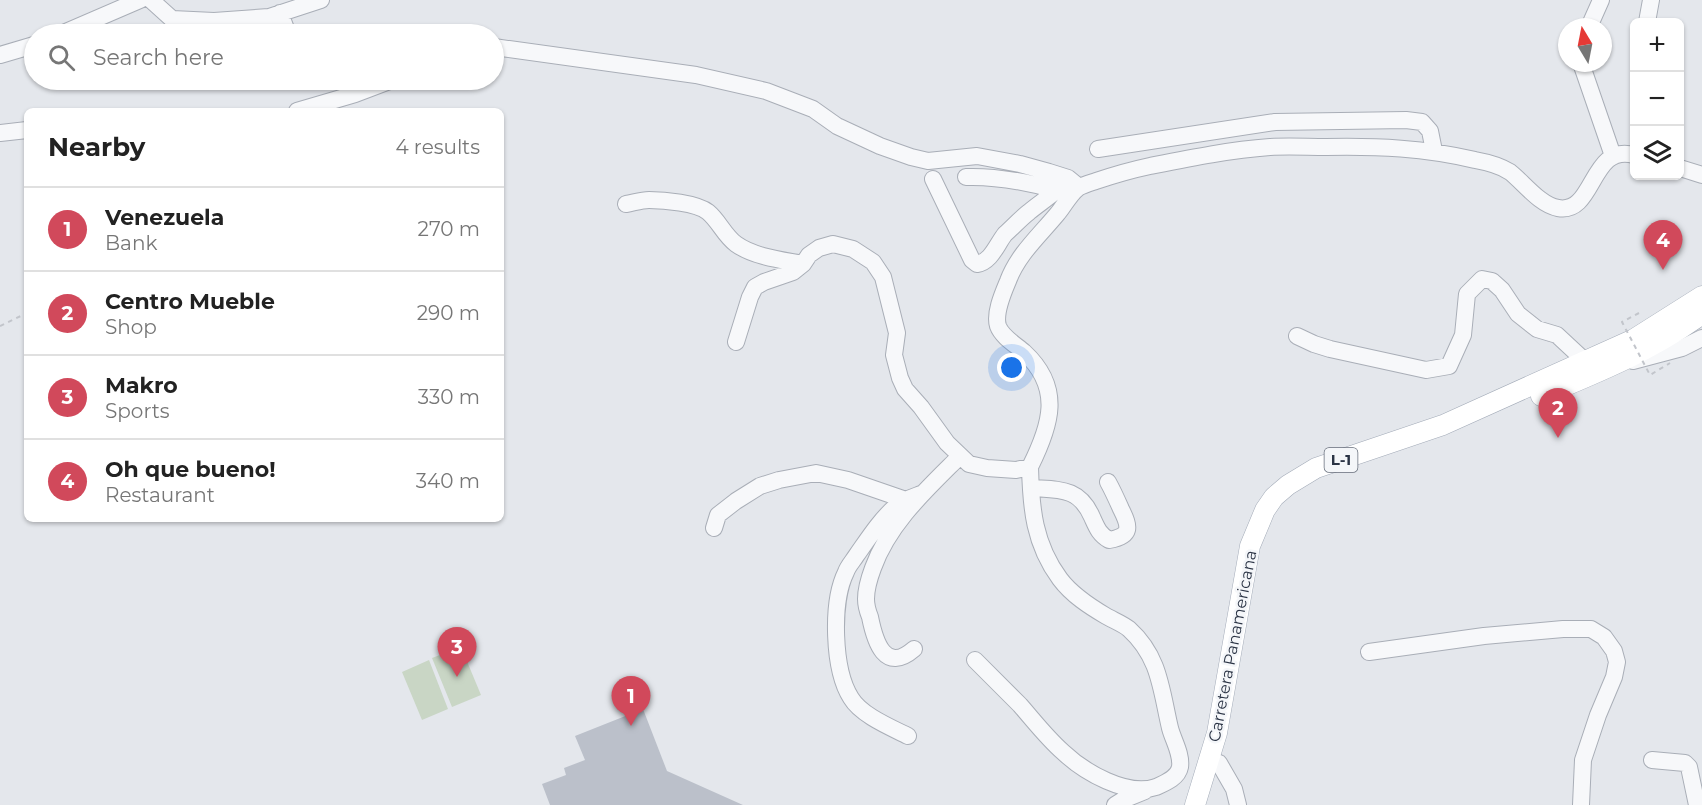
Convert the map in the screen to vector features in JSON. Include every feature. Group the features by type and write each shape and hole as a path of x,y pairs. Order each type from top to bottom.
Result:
{"main road":[{"name":"Carretera Panamericana","path":"1195,805 1217,733 1250,546 1265,510 1274,497 1288,484 1316,468 1443,425 1586,362 1634,339 1702,296"},
{"name":"Carretera Panamericana","path":"1206,805 1228,734 1260,548 1272,521 1295,493 1323,476 1447,436 1611,366 1678,331 1702,314"}],"street":[{"path":"84,24 140,0"},
{"path":"151,0 171,19 214,21 268,17 321,0"},
{"path":"1593,18 1601,0"},
{"path":"1648,18 1652,0"},
{"path":"280,13 284,24"},
{"path":"0,55 24,48"},
{"path":"504,48 696,75 766,92 813,109 837,126 880,147 910,157 928,161 977,156 1020,164 1068,185"},
{"path":"1584,72 1612,156"},
{"path":"307,108 366,90"},
{"path":"1098,149 1275,122 1406,120 1422,122 1430,131 1434,151"},
{"path":"0,133 24,130"},
{"path":"966,177 984,176 1068,185 1211,154 1271,147 1390,147 1434,151 1476,160 1509,171 1538,197 1556,208 1568,209 1578,204 1603,165 1612,156 1630,154"},
{"path":"933,179 972,260 977,264 987,259 1004,236 1027,213 1068,185"},
{"path":"1068,185 1043,232 1020,257 1008,279 997,315 998,327 1039,368 1048,392 1050,409 1047,425 1030,467 1034,523 1046,554 1060,579 1080,600 1128,629 1148,651 1155,664 1176,745 1180,768 1174,778 1116,805"},
{"path":"626,204 648,200 688,204 706,210 737,245 764,255 803,264"},
{"path":"736,342 755,287 793,272 819,248 833,244 853,249 873,262 883,277 897,333 894,355 900,378 905,389 921,406 947,443 969,464 1016,470 1030,467"},
{"path":"1297,336 1330,349 1426,370 1449,366 1463,335 1467,294 1482,279 1492,281 1497,285 1518,314 1537,329 1557,335 1586,362"},
{"path":"1611,366 1682,348 1702,338"},
{"path":"914,649 905,657 895,659 884,655 873,635 866,598 872,568 888,537 914,497 960,456"},
{"path":"714,528 718,516 760,486 816,473 914,497"},
{"path":"1031,488 1058,488 1073,495 1088,507 1101,535 1109,540 1121,538 1128,524 1108,482"},
{"path":"908,736 864,711 852,700 844,685 839,661 836,623 839,593 846,572 872,534 897,504 914,497"},
{"path":"1369,652 1484,636 1563,629 1591,629 1604,637 1614,651 1617,662 1614,677 1583,760 1581,805"},
{"path":"975,660 1063,752 1079,765 1118,786 1149,789"},
{"path":"1652,760 1685,764 1689,767 1697,805"},
{"path":"1219,763 1234,789 1238,805"}],"path":[{"path":"1639,313 1622,322 1650,375 1670,363"},
{"path":"0,326 24,314"}],"green space":[{"path":"461,647 481,695 452,707 432,658"},
{"path":"429,660 448,709 422,720 402,672"}],"building":[{"path":"643,709 667,771 743,805 550,805 542,784 566,775 564,768 585,760 575,736"}],"place":[{"name":"Oh que bueno!","path":"1663,270"},
{"name":"Centro Mueble","path":"1558,438"},
{"name":"Makro","path":"457,677"},
{"name":"Venezuela","path":"631,726"}]}
